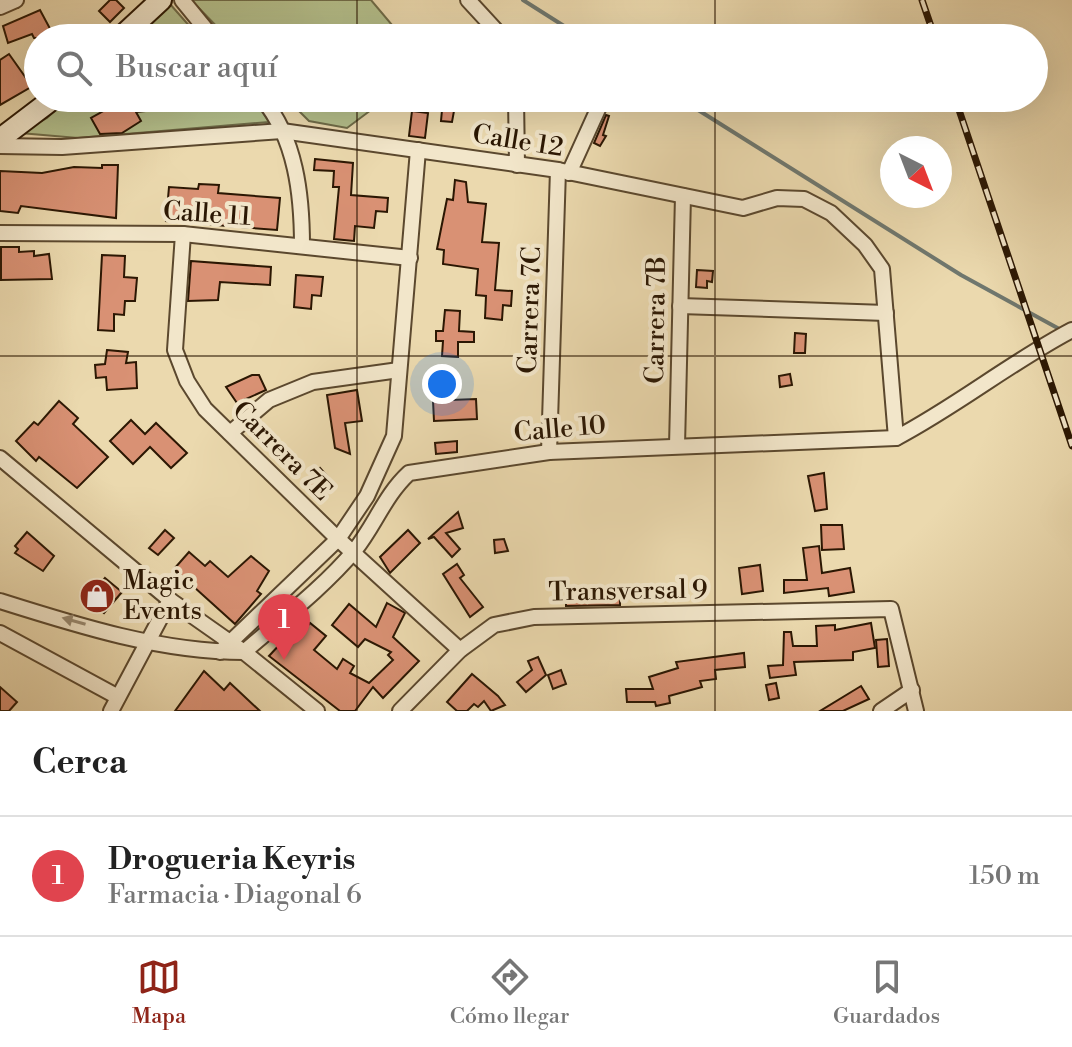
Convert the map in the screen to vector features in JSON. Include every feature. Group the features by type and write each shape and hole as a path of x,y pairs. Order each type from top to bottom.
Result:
{"street":[{"path":"0,7 16,0"},
{"path":"135,24 161,0"},
{"path":"182,0 202,24"},
{"path":"468,0 490,24"},
{"path":"0,139 36,112"},
{"path":"270,112 282,131 302,191 302,246"},
{"path":"516,112 517,165"},
{"name":"Carrera 7C","path":"549,452 564,171 596,112"},
{"name":"Calle 12","path":"0,146 62,147 282,131 564,171 743,208 777,198 804,199 831,213 865,245 882,269 896,438"},
{"path":"224,646 338,539 385,463 394,436 418,150"},
{"name":"Carrera 7B","path":"677,446 683,196"},
{"name":"Calle 11","path":"0,233 183,234 410,258"},
{"name":"Carrera 7E","path":"183,234 175,350 187,381 205,409 352,553 460,650"},
{"path":"680,306 886,313"},
{"name":"Calle 10","path":"244,652 352,553 371,530 392,489 409,473 549,452 896,438 928,421 1033,350 1072,330"},
{"path":"230,433 269,400 313,382 399,370"},
{"path":"0,458 224,646"},
{"path":"111,711 170,600"},
{"path":"0,601 148,643 224,646 244,652 317,711"},
{"name":"Transversal 9","path":"400,711 460,650 494,625 534,617 891,609 912,690"},
{"path":"0,633 118,697"},
{"path":"881,711 912,690 916,711"}],"green space":[{"path":"191,0 371,0 391,24 214,24"},
{"path":"170,4 188,24 148,24"},
{"path":"54,112 262,112 269,122 78,138 20,133"},
{"path":"300,112 368,112 347,128 309,121"}],"building":[{"path":"110,0 116,0 124,8 110,22 99,11"},
{"path":"40,10 48,24 24,24 24,37 8,43 3,26"},
{"path":"9,54 24,75 24,91 0,105 0,60"},
{"path":"102,112 136,112 141,121 122,133 100,134 91,118"},
{"path":"412,112 428,113 425,138 409,136"},
{"path":"442,112 454,112 452,122 441,121"},
{"path":"606,115 609,116 603,135 606,136 600,146 594,143"},
{"path":"315,159 353,163 351,195 388,198 387,212 376,211 374,228 355,226 354,241 334,239 339,187 333,187 334,171 314,170"},
{"path":"102,165 118,165 116,218 21,206 18,213 0,211 0,171 42,173 74,167 102,168"},
{"path":"455,180 466,182 468,202 486,204 482,242 499,243 495,290 512,291 511,306 503,305 502,320 485,318 486,296 476,295 478,269 443,264 444,250 437,249 447,199 453,200"},
{"path":"199,184 219,185 218,193 280,198 277,230 166,221 169,187 198,189"},
{"path":"1,247 19,247 19,252 34,251 34,256 49,254 52,279 1,280"},
{"path":"102,255 125,256 124,277 137,278 135,301 125,301 124,315 114,314 114,331 98,330"},
{"path":"191,261 271,267 270,285 220,282 218,300 188,301"},
{"path":"697,270 713,271 712,282 707,281 707,288 696,287"},
{"path":"296,275 323,277 321,296 312,295 311,309 294,307"},
{"path":"445,310 460,311 459,331 474,332 474,342 458,342 458,357 442,356 443,341 436,341 436,331 443,331"},
{"path":"795,333 806,334 805,353 794,353"},
{"path":"107,350 128,352 126,363 136,362 137,388 107,390 106,377 96,378 95,365 105,364"},
{"path":"790,374 792,385 780,387 779,376"},
{"path":"259,375 266,390 237,403 226,387"},
{"path":"432,380 450,380 451,400 476,399 477,419 434,421"},
{"path":"357,390 362,421 345,423 350,454 335,448 327,395"},
{"path":"59,401 78,418 73,424 108,457 77,488 39,457 36,461 16,441 34,422 38,425"},
{"path":"131,420 145,434 156,423 187,453 171,468 150,447 133,464 110,441"},
{"path":"457,441 457,452 436,454 435,443"},
{"path":"320,468 328,477 314,490 306,482"},
{"path":"824,473 827,509 815,511 808,476"},
{"path":"458,512 463,528 446,533 460,549 452,557 434,537 428,539"},
{"path":"821,525 842,525 844,549 822,550"},
{"path":"165,530 174,538 158,555 149,548"},
{"path":"408,530 420,543 390,573 380,557"},
{"path":"27,532 54,556 43,571 15,553 18,549 15,546"},
{"path":"504,539 508,551 495,553 494,540"},
{"path":"819,546 822,573 850,568 854,592 829,596 828,588 784,593 784,580 807,580 803,548"},
{"path":"189,552 205,566 210,561 228,577 251,556 269,571 257,591 261,594 235,624 174,569"},
{"path":"457,564 464,575 460,578 483,607 470,617 443,574"},
{"path":"760,565 763,591 742,594 739,568"},
{"path":"105,578 122,592 104,613 87,599"},
{"path":"620,595 620,605 566,606 566,598"},
{"path":"387,603 405,613 393,637 419,661 383,698 373,687 355,711 340,711 269,656 295,628 301,633 310,623 326,636 314,650 337,669 343,659 354,666 350,673 369,683 393,660 388,655 391,652 365,639 358,647 332,625 349,604 376,627"},
{"path":"871,623 875,648 853,652 853,660 794,662 796,675 770,678 768,666 783,665 784,632 791,632 793,646 817,646 816,626 835,625 835,630"},
{"path":"887,639 889,666 878,667 876,640"},
{"path":"744,653 745,667 715,670 716,679 700,681 702,687 669,696 670,703 656,706 655,702 627,702 626,689 653,689 649,677 678,668 676,662"},
{"path":"538,657 546,675 526,692 517,682 532,670 528,661"},
{"path":"561,670 566,684 553,689 548,675"},
{"path":"204,671 224,690 230,683 260,711 175,711"},
{"path":"472,674 505,705 491,711 484,701 478,707 474,704 467,711 457,711 447,702"},
{"path":"776,683 779,698 769,700 766,685"},
{"path":"861,686 869,699 843,711 820,711"},
{"path":"0,687 17,702 9,711 0,711"}],"waterway":[{"path":"523,0 561,24"},
{"path":"701,112 961,275 1063,331"}],"railway":[{"path":"922,0 930,24"},
{"path":"960,112 1072,446"}],"place":[{"name":"Magic Events","path":"97,596"},
{"name":"Drogueria Keyris","path":"284,660"}]}
